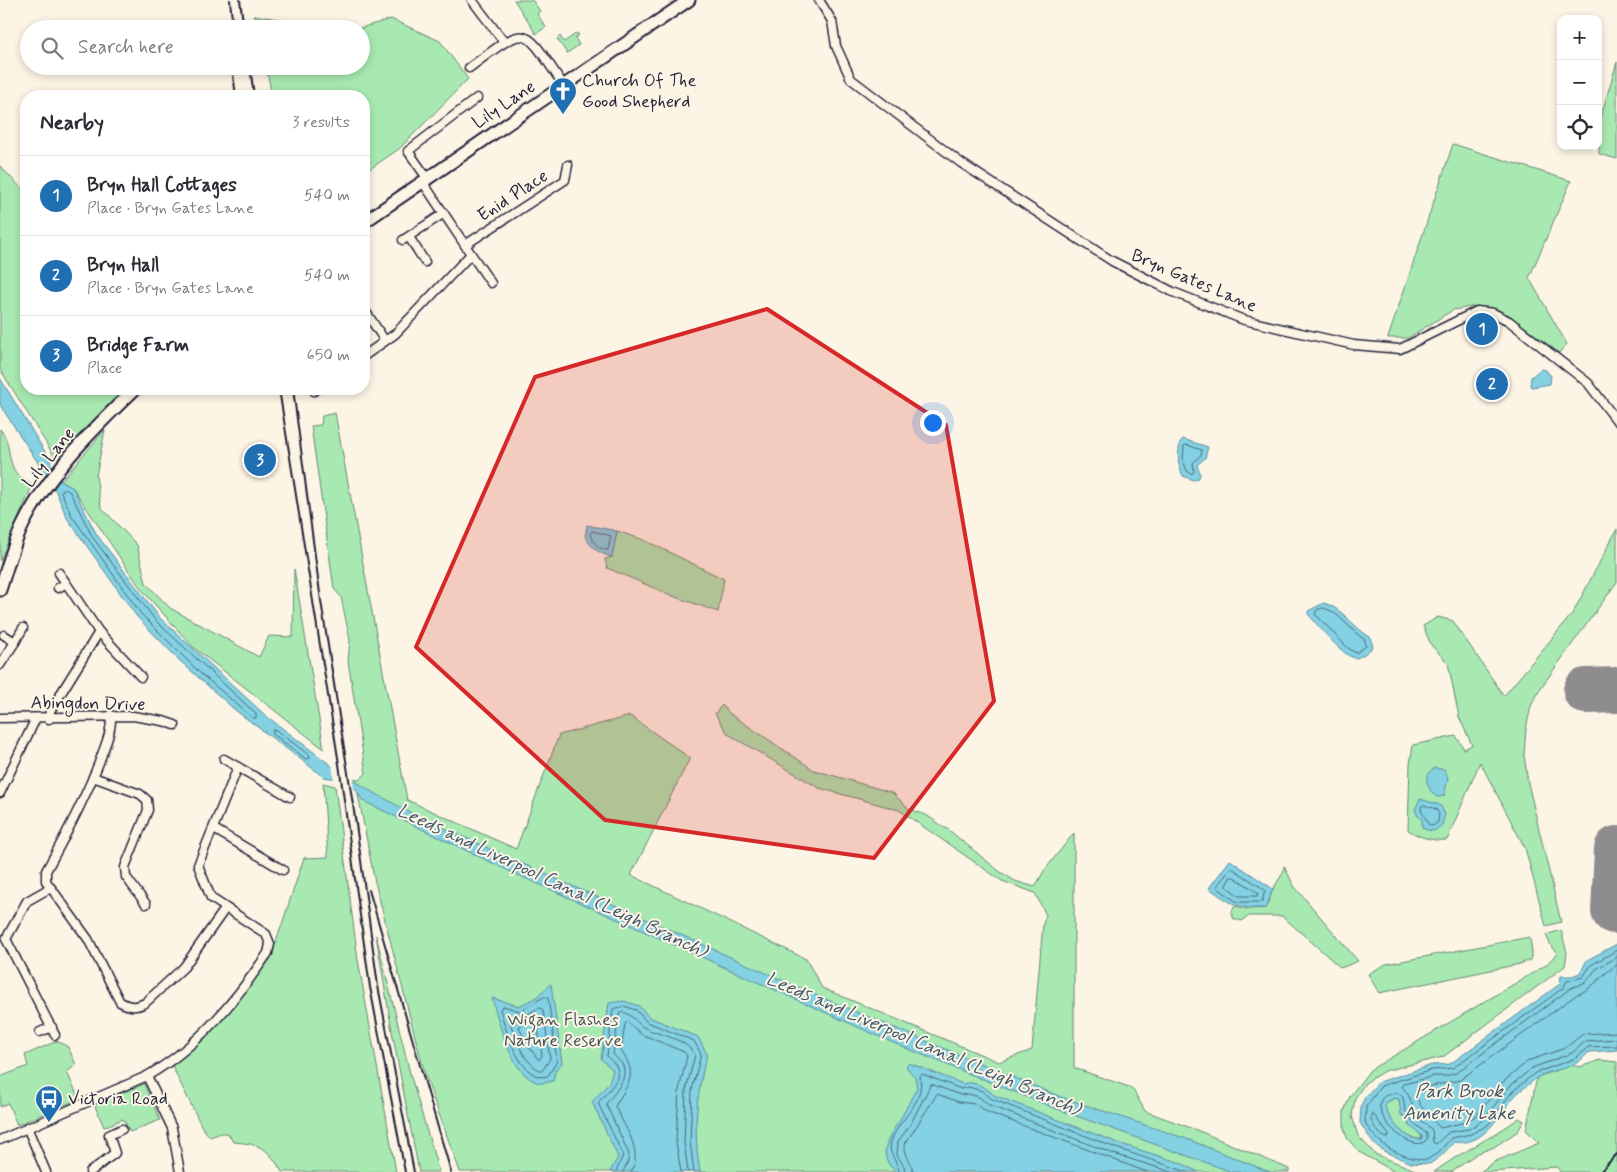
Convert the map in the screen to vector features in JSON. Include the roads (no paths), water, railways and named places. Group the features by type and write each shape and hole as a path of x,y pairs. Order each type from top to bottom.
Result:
{"main road":[{"name":"Lily Lane","path":"370,218 689,0"},
{"name":"Lily Lane","path":"0,590 22,526 44,490 92,432 128,395"}],"street":[{"path":"472,0 504,42"},
{"name":"Bryn Gates Lane","path":"819,0 832,21 836,46 842,65 851,79 961,163 1112,261 1173,292 1244,320 1354,344 1400,349 1477,311 1494,313 1509,321 1588,383 1617,420"},
{"path":"469,68 504,42 519,35 530,38 564,86"},
{"path":"478,98 408,151 443,214 491,283"},
{"name":"Enid Place","path":"465,245 564,180 568,165"},
{"path":"425,262 406,238 443,214"},
{"path":"370,352 395,334 471,254"},
{"path":"370,318 385,341"},
{"path":"59,573 99,632 141,677"},
{"path":"58,588 66,583"},
{"path":"0,665 23,628"},
{"path":"49,719 50,711 99,632"},
{"path":"4,635 15,642"},
{"path":"111,716 112,728 77,816 46,871 46,880 50,888 88,939 116,996 128,1007 138,1007 145,1003 184,967 225,909"},
{"name":"Abingdon Drive","path":"0,718 49,719 111,716 163,721 175,725"},
{"path":"0,793 36,718"},
{"path":"224,759 290,797"},
{"path":"0,1140 147,1076 168,1064 224,1011 268,953 270,944 266,934 225,909 211,898 198,865 238,767"},
{"path":"93,777 140,794 147,800 148,810 125,867 126,877 146,904"},
{"path":"214,829 283,870"},
{"path":"40,1032 54,1031 6,939 27,901 50,888"},
{"path":"147,1076 172,1128 180,1172"},
{"path":"27,1127 46,1172"},
{"path":"90,1172 116,1153 109,1135 122,1129"}],"water":[{"path":"1541,369 1546,370 1551,376 1550,384 1530,386 1531,377"},
{"name":"Leeds and Liverpool Canal (Leigh Branch)","path":"0,378 50,460 52,469 61,481 73,488 97,535 160,618 265,715 332,766 369,790 413,814 813,994 1061,1097 1187,1139 1270,1172 1232,1172 1057,1109 898,1045 507,870 363,801 355,788 337,779 324,777 235,710 180,661 137,617 67,518 54,487 0,405"},
{"path":"1183,439 1208,447 1205,458 1197,465 1200,473 1199,478 1194,480 1183,476 1180,467 1178,459 1180,442"},
{"path":"587,525 617,531 612,557 593,548 585,537"},
{"path":"1324,603 1342,613 1370,637 1373,647 1356,658 1351,657 1338,647 1308,614 1308,611"},
{"path":"1435,768 1445,770 1448,778 1444,796 1437,797 1428,786 1428,774"},
{"path":"1420,799 1440,805 1445,814 1442,825 1434,831 1422,827 1422,819 1415,810"},
{"path":"1230,860 1273,889 1266,908 1248,908 1235,904 1209,888"},
{"name":"Park Brook Amenity Lake","path":"1617,944 1617,1050 1589,1052 1573,1065 1538,1077 1520,1091 1485,1133 1476,1139 1466,1142 1454,1142 1430,1164 1411,1163 1385,1152 1373,1143 1360,1123 1361,1106 1365,1097 1379,1082 1432,1065 1450,1064 1560,984 1561,976 1572,976 1580,973 1587,960","holes":["1394,1098 1399,1099 1401,1115 1405,1116 1409,1125 1422,1136 1422,1139 1416,1139 1404,1133 1387,1112 1385,1106 1387,1102"]},
{"path":"551,984 562,1063 555,1071 553,1081 541,1083 531,1079 522,1072 514,1061 502,1034 492,998 519,1006 535,998"},
{"path":"624,1001 639,1006 649,1017 698,1037 707,1054 700,1084 696,1127 700,1172 610,1172 618,1157 592,1102 609,1083 613,1070 601,1059 609,1003"},
{"path":"909,1063 963,1084 979,1085 994,1095 1118,1143 1181,1163 1198,1172 897,1172 890,1166 885,1153 888,1140 917,1088 915,1077 906,1067"}],"railway":[{"path":"230,0 232,20"},
{"path":"240,0 243,20"},
{"path":"233,75 235,90"},
{"path":"251,75 253,90"},
{"path":"280,395 339,764 370,987 405,1172"},
{"path":"294,395 321,601 356,824 378,986 414,1172"},
{"path":"369,890 451,1172"},
{"path":"1600,1172 1617,1154"}],"place":[{"name":"Church Of The Good Shepherd","path":"563,115"},
{"name":"Bryn Hall Cottages","path":"1482,329"},
{"name":"Bryn Hall","path":"1492,384"},
{"name":"Bridge Farm","path":"260,460"},
{"name":"Victoria Road","path":"49,1123"}],"park label":[{"name":"Wigan Flashes Nature Reserve","path":"563,1030"}]}
